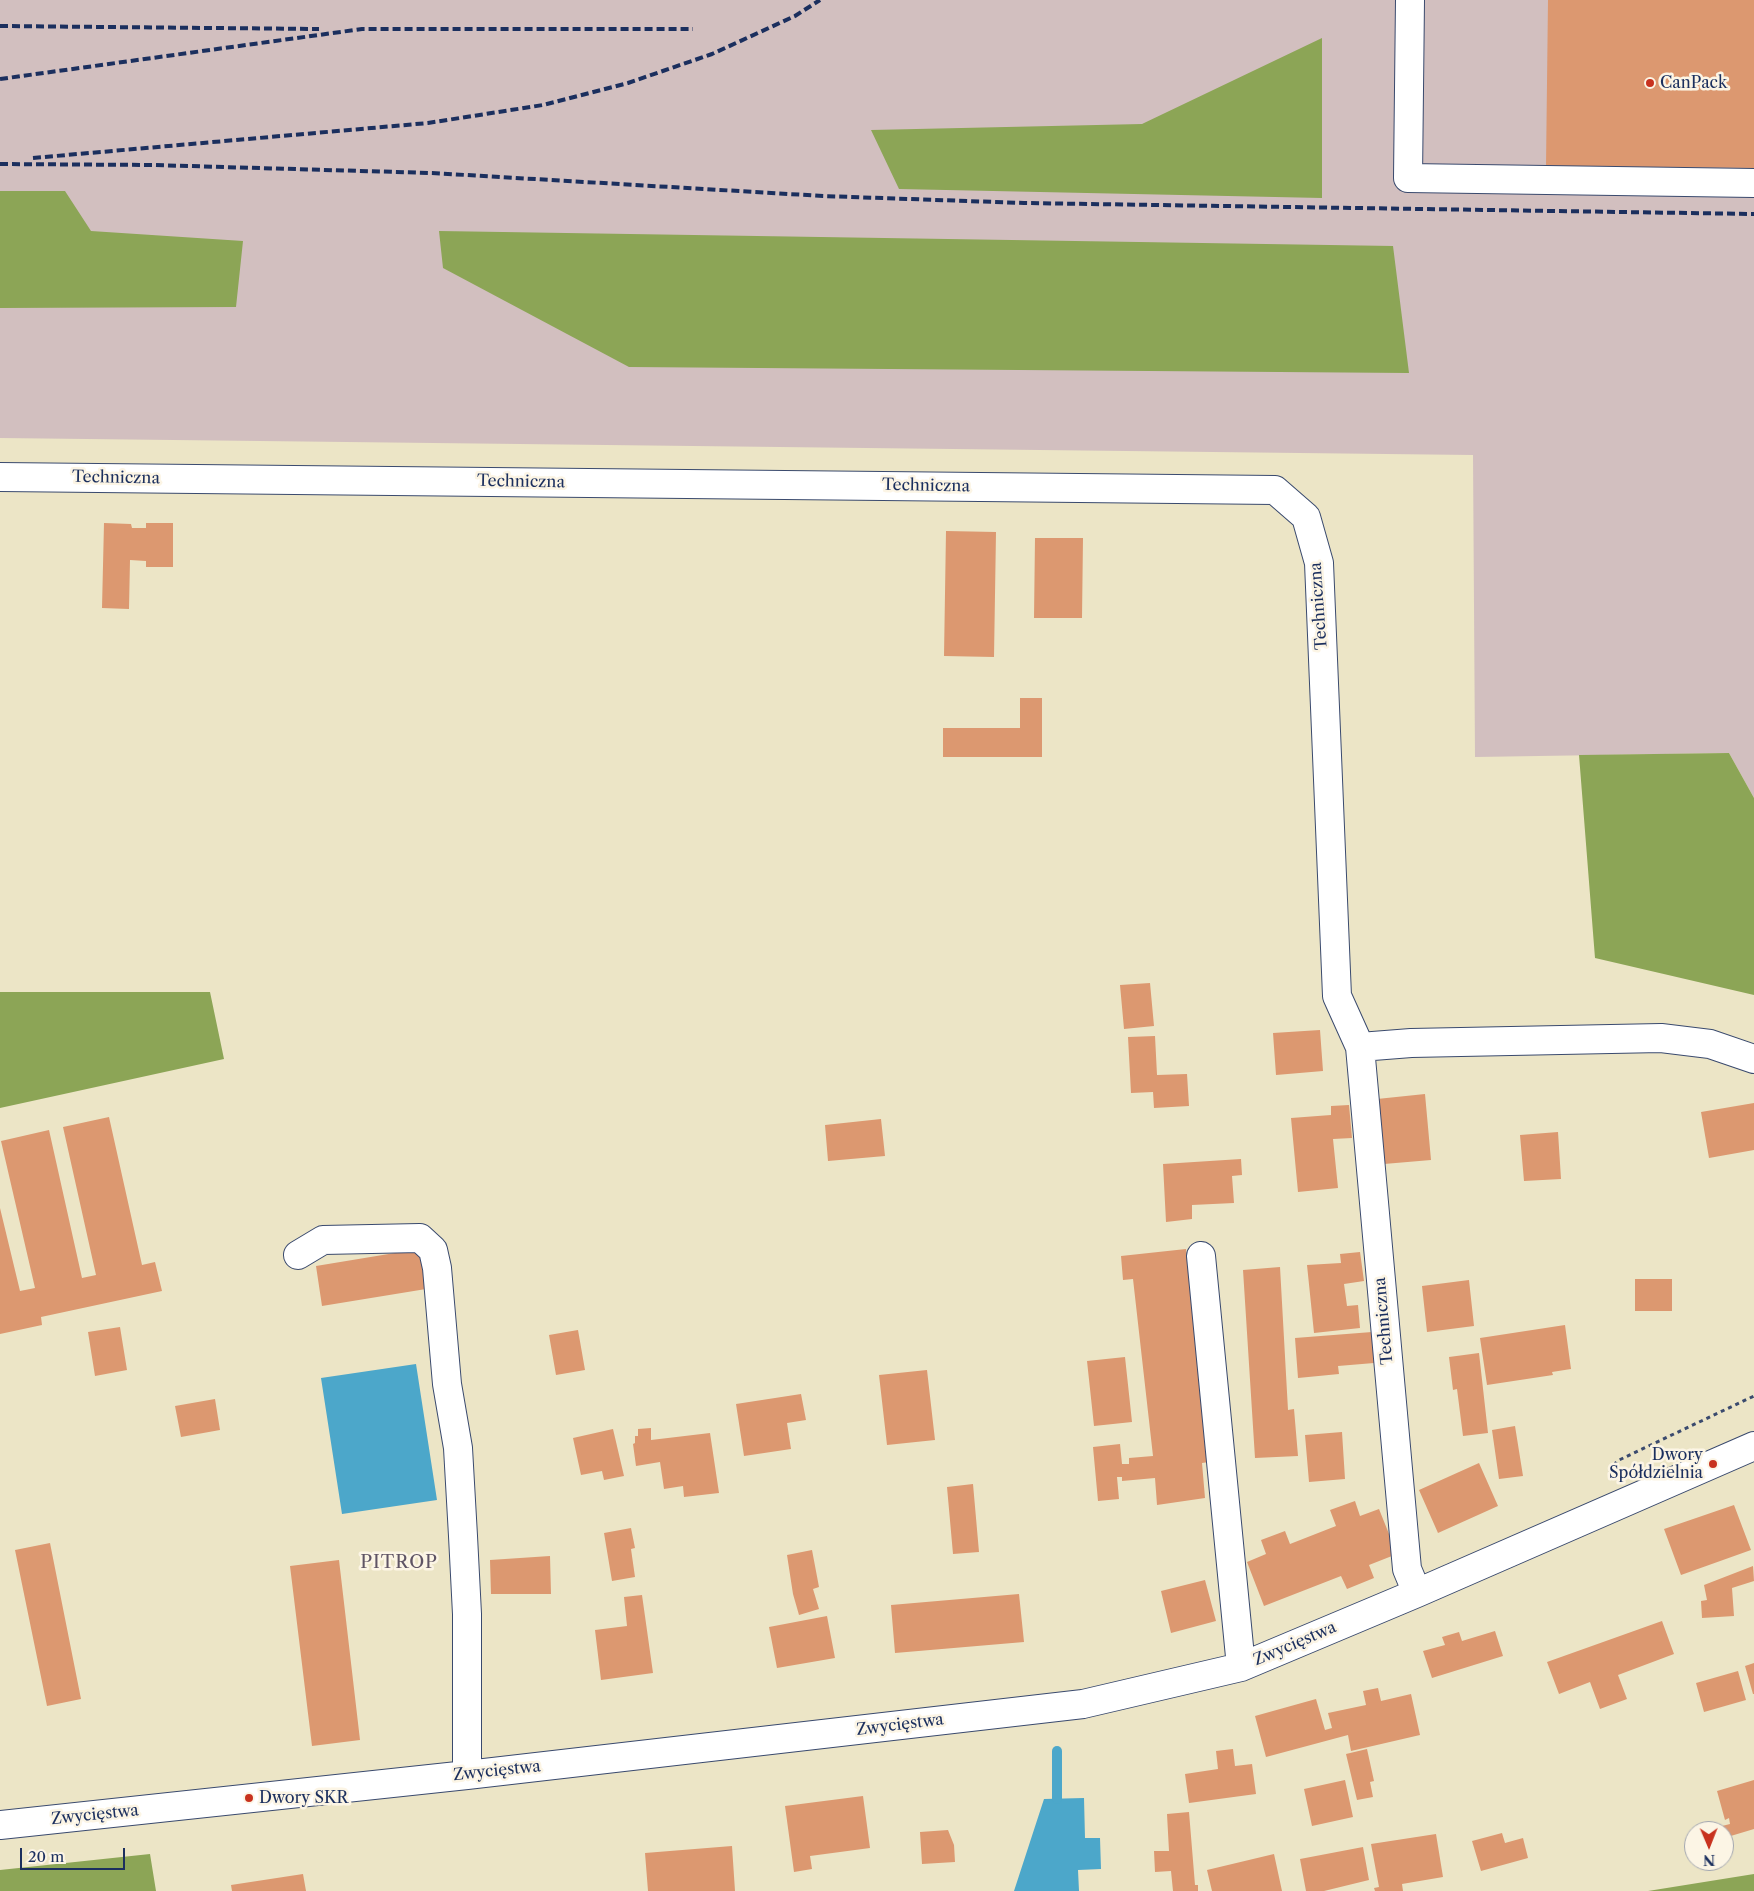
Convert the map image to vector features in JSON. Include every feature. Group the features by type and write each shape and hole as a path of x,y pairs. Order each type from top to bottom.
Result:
{"street":[{"path":"1410,0 1408,178 1754,183"},
{"name":"Techniczna","path":"0,477 1275,490 1306,516 1318,563 1337,996 1360,1047 1407,1569 1417,1593"},
{"path":"1360,1047 1411,1043 1661,1038 1710,1044 1754,1059"},
{"path":"298,1255 323,1240 420,1238 433,1250 438,1268 447,1384 458,1448 467,1614 467,1775"},
{"path":"1200,1256 1241,1666"},
{"name":"Zwycięstwa","path":"0,1825 467,1775 1083,1704 1241,1666 1417,1593 1754,1446"}],"path":[{"path":"1607,1477 1617,1462 1754,1396"}],"shaded area":[{"path":"0,0 1754,0 1754,798 1729,753 1475,757 1473,455 0,438"}],"green space":[{"path":"1322,38 1322,198 899,189 871,130 1142,124"},
{"path":"0,191 65,191 91,231 243,241 236,307 0,308"},
{"path":"439,231 1393,246 1409,373 629,367 443,268"},
{"path":"1729,753 1754,798 1754,995 1595,958 1579,755"},
{"path":"0,992 210,992 224,1059 0,1108"},
{"path":"150,1854 156,1891 0,1891 0,1870"},
{"path":"1754,1874 1754,1891 1648,1891"}],"water":[{"path":"416,1364 437,1500 342,1514 321,1378"},
{"path":"1084,1798 1085,1838 1100,1838 1101,1869 1078,1870 1079,1891 1014,1891 1044,1799"}],"building":[{"name":"CanPack","path":"1548,0 1754,0 1754,168 1546,166"},
{"path":"104,523 131,524 132,528 146,528 146,523 173,523 173,567 146,567 146,561 130,560 129,609 102,608"},
{"path":"946,531 996,532 994,657 944,656"},
{"path":"1035,538 1083,538 1082,618 1034,618"},
{"path":"1020,698 1042,698 1042,757 943,757 943,728 1020,728"},
{"path":"1150,983 1154,1026 1124,1029 1120,985"},
{"path":"1320,1030 1323,1071 1276,1075 1273,1033"},
{"path":"1155,1036 1157,1075 1187,1074 1189,1106 1154,1108 1153,1092 1131,1093 1128,1037"},
{"path":"1425,1094 1431,1160 1384,1164 1377,1099"},
{"path":"1754,1103 1754,1150 1709,1158 1701,1112"},
{"path":"1349,1105 1352,1138 1333,1139 1338,1188 1298,1192 1291,1118 1331,1115 1331,1106"},
{"path":"109,1117 142,1265 155,1262 162,1291 41,1317 42,1325 0,1334 0,1208 20,1291 35,1288 1,1141 49,1130 82,1278 96,1275 63,1127"},
{"path":"881,1119 885,1156 828,1161 825,1125"},
{"path":"1558,1132 1561,1179 1524,1181 1520,1135"},
{"path":"1241,1159 1242,1175 1232,1176 1234,1203 1192,1205 1192,1219 1166,1222 1163,1164"},
{"path":"419,1249 426,1289 322,1306 316,1266"},
{"path":"1186,1249 1209,1462 1202,1463 1205,1498 1157,1505 1155,1478 1122,1481 1122,1477 1117,1477 1119,1499 1098,1501 1093,1447 1120,1444 1122,1464 1129,1464 1129,1458 1153,1456 1133,1279 1123,1280 1121,1256"},
{"path":"1360,1252 1364,1281 1344,1284 1347,1306 1358,1305 1360,1328 1314,1333 1307,1265 1341,1263 1340,1254"},
{"path":"1280,1267 1288,1410 1294,1409 1298,1456 1255,1458 1243,1270"},
{"path":"1635,1279 1672,1279 1672,1311 1635,1311"},
{"path":"1469,1280 1474,1326 1427,1332 1422,1286"},
{"path":"1565,1325 1571,1369 1552,1372 1553,1375 1487,1385 1480,1338"},
{"path":"120,1327 127,1370 95,1376 88,1332"},
{"path":"578,1330 585,1370 556,1375 549,1335"},
{"path":"1372,1332 1374,1363 1338,1366 1339,1374 1298,1378 1295,1338"},
{"path":"1479,1353 1488,1433 1463,1436 1457,1389 1453,1390 1449,1357"},
{"path":"1125,1357 1132,1422 1094,1426 1087,1361"},
{"path":"927,1370 935,1440 887,1445 879,1375"},
{"path":"801,1394 806,1420 787,1423 791,1449 744,1456 736,1404"},
{"path":"215,1399 220,1430 181,1437 175,1406"},
{"path":"1515,1426 1523,1476 1499,1479 1492,1430"},
{"path":"651,1428 651,1440 710,1433 719,1493 684,1497 683,1486 664,1489 660,1462 636,1466 633,1444 635,1443 635,1436 638,1436 638,1429"},
{"path":"613,1429 624,1476 604,1480 602,1471 581,1475 573,1438"},
{"path":"1342,1432 1345,1479 1309,1482 1305,1435"},
{"path":"1479,1463 1498,1506 1438,1533 1419,1490"},
{"path":"973,1484 979,1552 953,1554 947,1487"},
{"path":"1355,1501 1360,1516 1379,1509 1397,1554 1369,1565 1374,1578 1347,1589 1341,1576 1264,1606 1247,1562 1266,1554 1261,1540 1285,1531 1290,1544 1336,1526 1330,1510"},
{"path":"1734,1505 1751,1550 1681,1575 1664,1529"},
{"path":"631,1528 635,1548 631,1549 635,1577 612,1581 604,1533"},
{"path":"50,1543 81,1699 47,1706 15,1550"},
{"path":"812,1550 819,1587 813,1589 819,1609 799,1615 793,1594 787,1555"},
{"path":"550,1556 551,1594 491,1594 490,1560"},
{"path":"339,1560 360,1740 312,1746 290,1566"},
{"path":"1753,1566 1754,1581 1732,1588 1734,1616 1702,1618 1701,1601 1707,1600 1704,1585"},
{"path":"1205,1580 1216,1621 1171,1633 1161,1591"},
{"path":"1019,1594 1024,1642 895,1653 891,1605"},
{"path":"642,1595 653,1673 601,1680 595,1630 627,1626 624,1597"},
{"path":"827,1616 835,1658 777,1668 769,1627"},
{"path":"1662,1621 1674,1654 1618,1675 1627,1699 1600,1709 1590,1682 1559,1694 1547,1662"},
{"path":"1495,1631 1503,1656 1432,1678 1423,1651 1445,1645 1442,1637 1459,1632 1462,1641"},
{"path":"1754,1663 1754,1694 1753,1694 1745,1666"},
{"path":"1738,1671 1746,1700 1704,1712 1696,1683"},
{"path":"1378,1688 1381,1701 1411,1694 1420,1735 1351,1751 1348,1735 1266,1757 1255,1716 1316,1699 1325,1730 1332,1728 1328,1713 1366,1705 1363,1691"},
{"path":"1233,1749 1235,1766 1252,1764 1256,1794 1189,1803 1185,1774 1218,1769 1216,1751"},
{"path":"1367,1749 1374,1781 1370,1782 1373,1797 1357,1800 1346,1754"},
{"path":"1345,1780 1353,1817 1312,1826 1304,1789"},
{"path":"1754,1780 1754,1829 1734,1835 1734,1821 1730,1821 1729,1818 1725,1820 1717,1791"},
{"path":"863,1796 870,1848 810,1856 812,1869 794,1872 785,1806"},
{"path":"1189,1812 1195,1885 1198,1885 1198,1891 1173,1891 1171,1871 1155,1872 1154,1851 1169,1851 1167,1814"},
{"path":"948,1830 954,1845 955,1862 922,1864 920,1832"},
{"path":"1502,1833 1505,1843 1523,1838 1528,1858 1481,1871 1472,1841"},
{"path":"1436,1834 1443,1877 1402,1884 1403,1891 1375,1891 1374,1888 1379,1887 1371,1844"},
{"path":"732,1846 735,1891 648,1891 645,1853"},
{"path":"1363,1847 1369,1880 1324,1891 1306,1891 1300,1859"},
{"path":"1274,1854 1282,1891 1212,1891 1207,1870"},
{"path":"303,1874 306,1891 232,1891 231,1885"}],"waterway":[{"path":"1057,1751 1057,1799"}],"railway":[{"path":"33,158 428,123 543,105 628,83 712,54 795,16 820,0"},
{"path":"0,26 319,29"},
{"path":"0,79 362,29 693,29"},
{"path":"0,164 153,165 432,173 823,196 1024,203 1754,214"}],"place":[{"name":"CanPack","path":"1650,83"},
{"name":"Dwory Spółdzielnia","path":"1713,1464"},
{"name":"Dwory SKR","path":"249,1798"}],"district":[{"name":"PITROP","path":"399,1563"}]}
